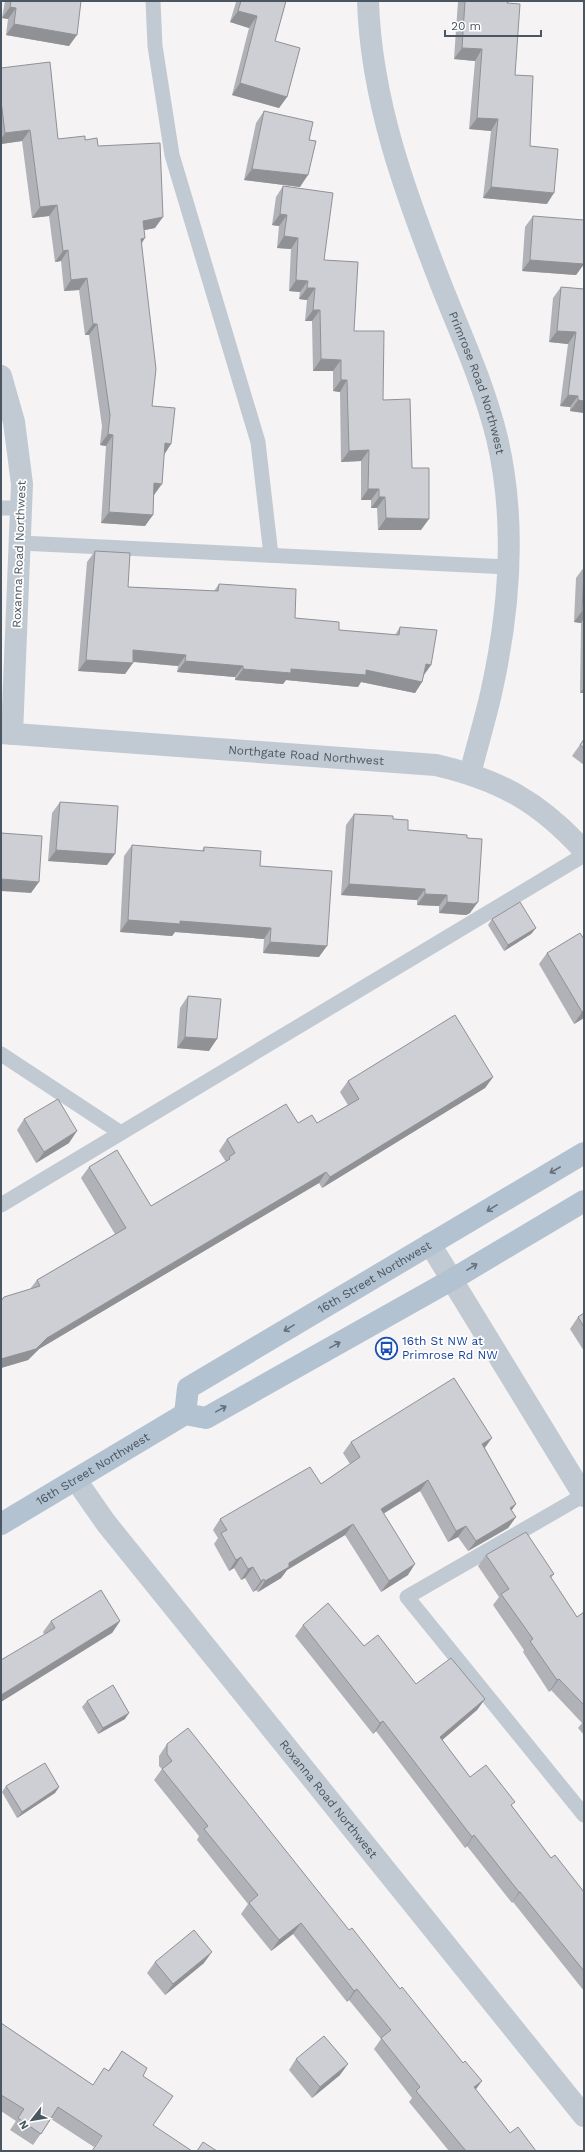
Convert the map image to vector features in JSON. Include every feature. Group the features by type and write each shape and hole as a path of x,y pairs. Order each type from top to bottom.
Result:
{"main road":[{"name":"16th Street Northwest","path":"1,1524 185,1414 188,1388 584,1153"},
{"path":"185,1414 206,1418 452,1279 584,1201"}],"street":[{"name":"Primrose Road Northwest","path":"368,1 371,46 377,82 394,154 437,272 480,380 495,432 506,500 508,567 499,653 492,690 470,774"},
{"name":"Roxanna Road Northwest","path":"1,376 10,406 19,452 22,484 11,508 21,543 6,733"},
{"name":"Northgate Road Northwest","path":"6,733 414,762 436,765 470,774 499,784 518,794 552,820 584,851"},
{"path":"430,1244 584,1496"},
{"name":"Roxanna Road Northwest","path":"76,1480 106,1523 584,2116"}],"lane":[{"path":"153,1 155,46 172,155 258,442 271,555"},
{"path":"21,543 508,567"},
{"path":"1,1205 584,855"},
{"path":"1,1054 121,1133"},
{"path":"584,1496 407,1597 584,1815"}],"building":[{"path":"11,1 81,1 77,35 14,24 16,8 10,7"},
{"path":"241,1 286,1 275,41 300,48 287,97 240,83 257,16 238,11"},
{"path":"465,1 508,1 507,3 520,4 515,75 533,76 530,146 558,149 554,193 491,187 498,119 477,118 482,49 462,48"},
{"path":"50,62 58,139 85,136 85,140 97,138 98,146 160,143 163,217 143,221 145,238 141,239 156,369 152,406 175,408 171,444 165,443 162,484 154,483 153,515 109,512 113,435 108,434 110,415 97,324 93,324 87,278 71,280 68,250 63,251 57,205 40,207 30,130 5,133 1,101 1,68"},
{"path":"264,111 313,122 309,140 316,141 308,175 252,169"},
{"path":"283,186 333,193 324,260 358,262 354,331 384,331 383,400 410,399 412,468 429,468 429,519 386,518 385,497 379,497 379,489 368,489 369,450 349,451 347,380 341,380 341,360 321,359 320,310 313,310 315,288 307,288 308,281 296,280 298,238 284,236 287,215 280,214"},
{"path":"533,216 584,220 584,264 530,260"},
{"path":"561,287 584,289 584,401 578,400 578,396 568,395 576,332 557,331"},
{"path":"95,551 130,553 128,587 218,591 219,584 296,589 295,618 339,622 339,630 399,635 400,627 437,630 431,665 426,664 422,682 366,670 366,675 291,669 291,673 243,669 243,666 185,661 186,655 133,650 133,663 86,660"},
{"path":"584,571 584,611 582,611"},
{"path":"584,739 584,748 580,745"},
{"path":"60,802 118,806 115,854 56,850"},
{"path":"354,814 393,816 393,819 408,820 408,830 467,835 467,838 482,839 478,902 474,904 447,902 447,895 425,894 425,889 349,884"},
{"path":"1,833 42,836 39,882 1,879"},
{"path":"132,845 204,851 204,847 261,851 260,866 332,871 327,946 270,942 271,928 180,921 180,924 128,920"},
{"path":"520,902 536,928 508,945 492,919"},
{"path":"580,933 584,939 584,1011 582,1012 547,953"},
{"path":"188,996 221,999 217,1039 185,1037"},
{"path":"455,1015 493,1077 330,1177 326,1172 196,1249 47,1338 36,1349 1,1359 1,1301 4,1297 40,1286 37,1280 126,1228 89,1167 117,1150 151,1206 230,1159 229,1157 235,1153 227,1139 286,1104 298,1123 312,1115 317,1123 359,1099 348,1081"},
{"path":"58,1099 77,1131 44,1152 24,1119"},
{"path":"584,1313 584,1327 578,1317"},
{"path":"454,1378 492,1438 482,1444 516,1504 510,1508 516,1517 476,1541 466,1526 456,1531 428,1480 381,1509 415,1564 389,1581 353,1524 289,1563 289,1567 265,1581 264,1579 261,1581 253,1567 248,1569 241,1557 236,1560 221,1533 227,1530 220,1519 310,1467 321,1484 360,1457 351,1442"},
{"path":"526,1532 554,1574 550,1576 577,1617 584,1612 584,1705 559,1679 557,1680 530,1641 533,1639 501,1594 509,1589 486,1555"},
{"path":"101,1590 120,1621 1,1695 1,1660 55,1628 51,1621"},
{"path":"328,1603 364,1646 378,1635 416,1684 451,1658 485,1699 440,1737 470,1777 486,1765 515,1802 511,1805 551,1858 555,1855 584,1892 584,1971 474,1835 472,1837 383,1721 380,1723 303,1625"},
{"path":"113,1685 129,1713 103,1728 87,1701"},
{"path":"188,1728 349,1930 352,1928 400,1989 402,1987 463,2063 465,2061 482,2081 474,2087 510,2133 518,2127 536,2151 466,2151 416,2091 420,2087 381,2038 391,2030 357,1989 354,1991 301,1923 279,1940 249,1903 258,1895 204,1829 208,1826 162,1769 172,1761 167,1754 167,1744"},
{"path":"45,1763 59,1787 22,1812 6,1786"},
{"path":"194,1930 212,1952 173,1984 155,1962"},
{"path":"1,2023 93,2085 104,2068 109,2071 122,2051 147,2068 143,2076 173,2096 153,2125 192,2151 92,2151 102,2136 58,2107 41,2134 18,2118 24,2109 1,2095"},
{"path":"324,2036 348,2064 320,2087 296,2059"},
{"path":"203,2142 217,2151 197,2151"}],"place":[{"name":"16th St NW at Primrose Rd NW","path":"386,1348"}]}
